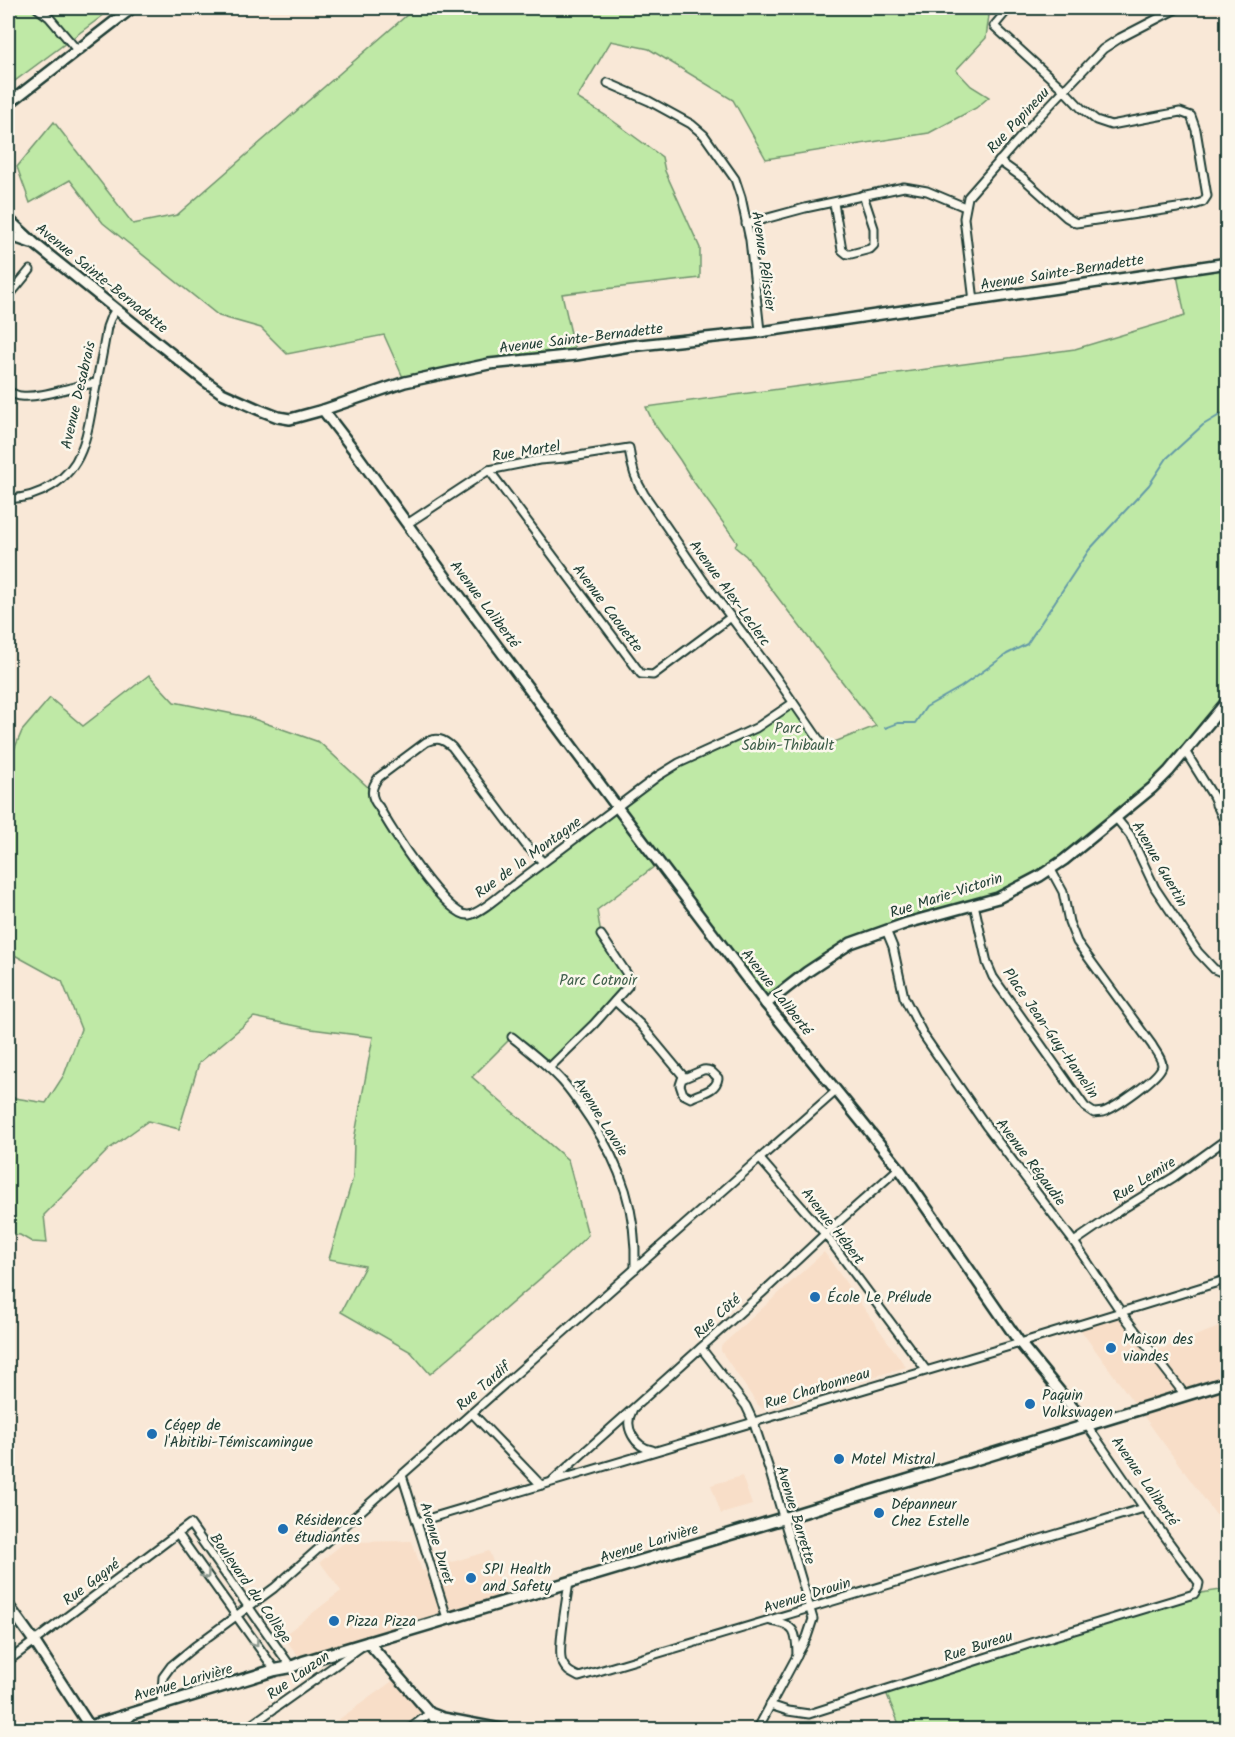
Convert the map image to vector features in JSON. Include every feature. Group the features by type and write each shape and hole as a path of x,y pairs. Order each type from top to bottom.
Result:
{"main road":[{"name":"Avenue Larivière","path":"78,1730 91,1728 161,1703 291,1667 1227,1382"}],"street":[{"path":"37,8 49,17 77,50"},
{"path":"8,104 132,8"},
{"path":"999,161 1023,178 1066,217 1076,223 1191,206 1206,200 1196,130 1191,116 1179,112 1121,123 1106,123 1089,116 994,26 1009,8"},
{"name":"Rue Papineau","path":"965,207 968,197 999,161 1103,49 1178,8"},
{"name":"Avenue Pélissier","path":"608,83 650,101 691,124 704,135 735,179 741,197 754,271 760,331"},
{"path":"746,224 805,208 904,187 927,190 965,207 964,218 974,301"},
{"path":"834,203 842,250 851,254 870,249 874,245 874,228 864,195"},
{"name":"Avenue Sainte-Bernadette","path":"8,219 35,244 205,381 222,393 260,410 290,419 405,382 489,364 760,331 1227,263"},
{"path":"8,235 35,244"},
{"path":"8,297 30,270"},
{"name":"Avenue Desabrais","path":"8,499 27,497 55,484 77,459 86,438 107,327 116,309"},
{"path":"8,391 18,396 38,396 80,384 97,383"},
{"name":"Avenue Laliberté","path":"323,410 354,448 407,524 766,1004 899,1168 1020,1343 1087,1425 1199,1582 1194,1594"},
{"name":"Rue Martel","path":"407,524 489,470 539,460 629,448"},
{"name":"Avenue Alex-Leclerc","path":"629,448 633,471 640,489 824,747"},
{"name":"Avenue Caouette","path":"489,470 641,674 653,675 731,617"},
{"name":"Rue Marie-Victorin","path":"766,1004 789,984 851,943 886,930 998,898 1040,876 1064,860 1152,788 1227,700"},
{"name":"Rue de la Montagne","path":"543,862 525,844 452,747 443,739 426,742 373,784 371,790 373,801 430,884 446,903 460,914 469,915 484,907 668,769 756,728 793,703"},
{"path":"1185,751 1201,775 1227,830"},
{"path":"1216,805 1227,802"},
{"name":"Avenue Guertin","path":"1116,818 1130,835 1155,888 1198,952 1214,969 1227,975"},
{"name":"Place Jean-Guy-Hamelin","path":"974,904 987,963 993,977 1085,1107 1094,1113 1103,1112 1152,1079 1162,1067 1162,1062 1077,942 1063,892 1050,868"},
{"name":"Avenue Régaudie","path":"886,930 893,947 904,997 924,1036 987,1127 1074,1242 1120,1312 1185,1395"},
{"path":"549,1068 594,1024 628,986 627,974 601,935"},
{"path":"615,1001 640,1024 684,1077"},
{"name":"Avenue Lavoie","path":"512,1036 562,1080 601,1136 622,1177 636,1244 635,1269"},
{"path":"707,1070 715,1073 718,1078 717,1083 708,1092 691,1098 684,1094 680,1085 684,1077 707,1070"},
{"name":"Rue Tardif","path":"161,1703 163,1677 171,1666 278,1586 836,1091"},
{"name":"Rue Lemire","path":"1074,1242 1174,1177 1227,1138"},
{"name":"Avenue Hébert","path":"760,1159 825,1234 926,1370"},
{"name":"Rue Côté","path":"551,1482 899,1168"},
{"name":"Rue Charbonneau","path":"417,1522 1225,1280"},
{"name":"Avenue Barrette","path":"701,1348 746,1406 753,1422 813,1619 797,1658 757,1730"},
{"path":"634,1408 628,1421 630,1432 636,1442 646,1449 655,1451"},
{"path":"472,1413 541,1485"},
{"name":"Avenue Duret","path":"402,1475 447,1618"},
{"name":"Avenue Drouin","path":"569,1582 560,1648 561,1660 568,1672 579,1677 1144,1508"},
{"name":"Boulevard du Collège","path":"190,1524 291,1667"},
{"name":"Rue Gagné","path":"8,1661 190,1524"},
{"name":"Boulevard du Collège","path":"178,1534 275,1670"},
{"name":"Rue Bureau","path":"770,1705 809,1714 1194,1594"},
{"path":"8,1605 91,1728"},
{"path":"768,1621 782,1622 791,1627 797,1638 797,1658"},
{"path":"368,1642 430,1713 440,1730"},
{"name":"Rue Lauzon","path":"244,1730 368,1642"},
{"path":"117,1730 135,1712"},
{"path":"408,1730 430,1713"},
{"path":"430,1713 443,1718 506,1730"}],"shaded area":[{"name":"École Le Prélude","path":"824,1252 906,1367 763,1409 721,1351 721,1346"},
{"path":"1121,1312 1153,1352 1227,1324 1227,1530 1077,1325"},
{"path":"742,1476 752,1505 721,1514 711,1485"},
{"path":"412,1541 422,1571 489,1551 507,1600 303,1662 283,1636 341,1591 320,1562 345,1542"},
{"path":"398,1677 440,1730 324,1730"}],"green space":[{"path":"8,8 113,8 8,86"},
{"path":"415,8 979,8 989,15 986,38 956,70 971,86 989,97 976,108 929,133 766,159 733,100 649,49 611,41 577,98 605,115 662,157 665,171 700,248 700,278 562,294 576,355 405,382 384,335 287,354 261,328 219,316 103,223 70,180 30,203 17,167 54,122 133,224 177,215"},
{"path":"1227,263 1227,700 1169,771 1064,860 998,898 865,937 766,1004 659,863 597,910 601,935 627,974 628,986 549,1068 512,1037 472,1077 568,1160 588,1235 430,1374 411,1352 341,1312 365,1266 329,1259 353,1178 354,1140 373,1037 311,1029 254,1017 199,1063 179,1129 148,1121 109,1149 44,1215 47,1243 32,1242 20,1235 8,1234 8,1097 46,1103 64,1075 81,1029 62,981 8,953 8,764 22,731 50,698 83,726 149,675 174,702 248,717 319,742 371,790 373,801 446,903 469,915 484,907 658,776 733,740 793,703 824,746 876,726 746,556 735,547 737,542 653,422 646,407 1075,349 1185,316 1176,270"},
{"path":"1227,1589 1227,1729 901,1729 885,1690 1194,1594"}],"waterway":[{"path":"885,728 898,723 915,723 926,707 961,687 1007,654 1027,644 1089,550 1149,485 1167,458 1203,425 1228,410"}],"place":[{"name":"École Le Prélude","path":"815,1297"},
{"name":"Maison des viandes","path":"1111,1348"},
{"name":"Paquin Volkswagen","path":"1030,1404"},
{"name":"Cégep de l'Abitibi-Témiscamingue","path":"152,1434"},
{"name":"Motel Mistral","path":"839,1459"},
{"name":"Dépanneur Chez Estelle","path":"879,1513"},
{"name":"Résidences étudiantes","path":"283,1529"},
{"name":"SPI Health and Safety","path":"471,1578"},
{"name":"Pizza Pizza","path":"334,1621"}],"park label":[{"name":"Parc Sabin-Thibault","path":"788,736"},
{"name":"Parc Cotnoir","path":"598,980"}]}
